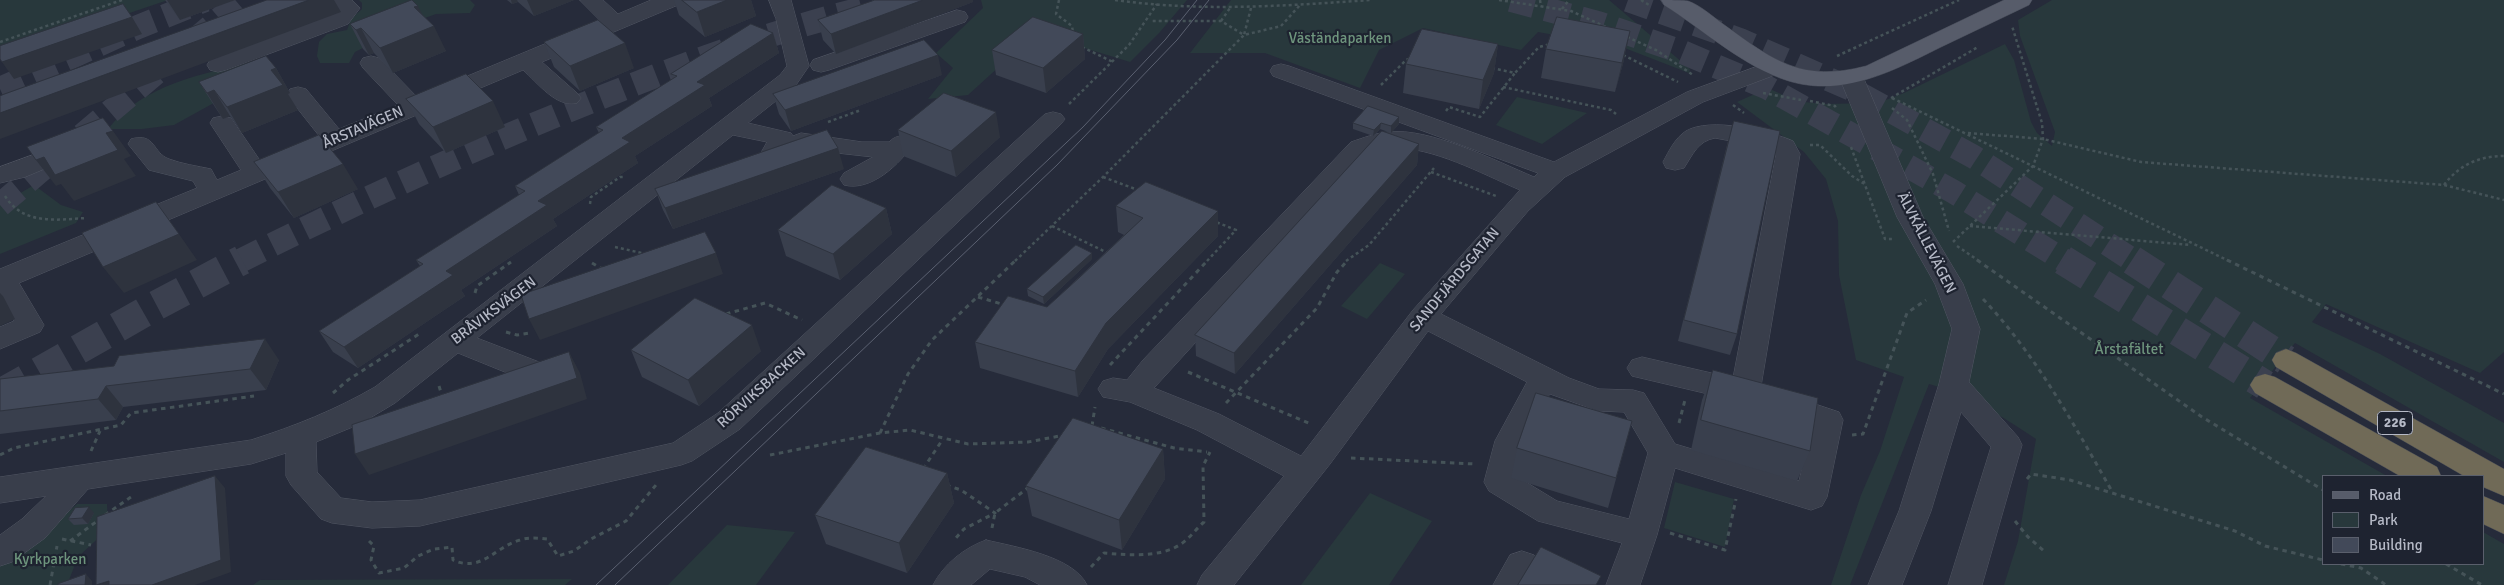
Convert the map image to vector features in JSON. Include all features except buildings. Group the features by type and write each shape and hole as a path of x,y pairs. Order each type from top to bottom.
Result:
{"highway":[{"name":"226","path":"2286,360 2504,484"},
{"name":"226","path":"2265,384 2424,475"},
{"path":"2484,510 2504,521"}],"main road":[{"path":"1672,0 1702,17 1772,68 1789,76 1812,81 1852,79 1874,71 2021,0"}],"street":[{"path":"218,65 340,19 349,8 339,0"},
{"path":"591,0 615,23"},
{"name":"ÅRSTAVÄGEN","path":"2,279 670,0"},
{"path":"779,16 809,65 862,74"},
{"path":"809,65 957,17"},
{"path":"526,60 569,98"},
{"path":"371,63 413,107"},
{"name":"BRÅVIKSVÄGEN","path":"0,490 77,480 251,452 301,436 349,416 384,395 455,341 809,65"},
{"name":"SANDFJÄRDSGATAN","path":"1214,585 1312,464 1423,317 1537,188 1715,89 1772,68"},
{"path":"1281,71 1436,125 1537,188"},
{"name":"ÄLVKÄLLEVÄGEN","path":"1852,79 1910,217 1950,284 1966,329 1954,384 1915,511 1885,585"},
{"path":"298,94 335,140"},
{"name":"RÖRVIKSBACKEN","path":"332,510 372,515 420,513 681,453 729,421 1053,119"},
{"path":"222,123 256,172"},
{"path":"730,126 782,138 862,150 896,149"},
{"path":"852,179 878,167 916,129"},
{"path":"1675,162 1687,140 1706,132 1715,131 1775,142 1784,146 1788,154 1745,392"},
{"path":"730,177 767,163 782,138"},
{"path":"1112,388 1160,360 1360,146 1389,139 1414,140 1449,151 1537,188"},
{"path":"2,183 16,171 90,142"},
{"path":"140,144 158,164 202,175 211,191"},
{"path":"0,339 30,325 2,279"},
{"path":"1423,317 1559,386 1598,400 1633,401 1667,454 1811,497 1828,420 1745,392 1642,368"},
{"path":"455,341 542,375"},
{"path":"1544,378 1525,410 1500,465 1500,482 1549,512 1642,530"},
{"path":"1954,384 2007,445 1965,585"},
{"path":"1112,388 1208,422 1312,464"},
{"path":"301,436 302,476 332,510"},
{"path":"1623,585 1667,454"},
{"path":"0,552 29,534 77,480"},
{"path":"950,585 970,564 986,554 1033,565 1078,579"}],"path":[{"path":"0,42 122,0"},
{"path":"1059,0 1056,14 1072,26 1074,35"},
{"path":"1115,0 1230,8 1370,0"},
{"path":"1499,0 1562,9 1613,30"},
{"path":"1540,0 1541,6"},
{"path":"1562,9 1569,0"},
{"path":"1836,57 1959,0"},
{"path":"1053,119 1113,62 1150,21 1157,4"},
{"path":"1150,21 1221,21 1244,35 1281,26 1301,4"},
{"path":"1221,21 1230,8"},
{"path":"880,433 908,374 932,340 1103,177 1244,35 1251,8"},
{"path":"1952,243 2033,166 2043,138 2042,124 2013,27 2005,32"},
{"path":"1622,34 1656,50 1715,89"},
{"path":"1436,125 1449,107 1480,117 1503,87 1539,47 1552,43"},
{"path":"1075,44 1113,62"},
{"path":"1979,46 1902,89 1892,98 2504,394"},
{"path":"1618,53 1643,63 1676,81 1715,89 1752,90 1768,95 1818,102"},
{"path":"1367,100 1406,60 1418,54"},
{"path":"1488,68 1515,73"},
{"path":"1503,87 1610,110"},
{"path":"1889,106 1907,120 1933,174 1952,243 1957,251"},
{"path":"1965,133 2043,138 2141,162 2444,184 2504,200"},
{"path":"1208,422 1317,308 1337,272 1350,258 1369,245 1449,151"},
{"path":"2444,184 2470,163 2488,156 2504,156"},
{"path":"1431,172 1537,188"},
{"path":"1103,177 1146,194"},
{"path":"2,183 9,205 22,216 74,218"},
{"path":"1092,426 1096,409 1236,230 1209,219"},
{"path":"1052,226 1113,256 1106,262"},
{"path":"1970,226 2194,245"},
{"path":"1952,243 2202,417 2322,489"},
{"path":"578,245 647,254"},
{"path":"578,245 608,273"},
{"path":"1824,438 1863,434 1907,313 1950,284"},
{"path":"1978,294 1996,311 2040,371 2113,493"},
{"path":"977,297 1012,308"},
{"path":"720,316 765,303 825,331"},
{"path":"430,360 446,408"},
{"path":"1160,360 1334,434"},
{"path":"1667,454 1691,379"},
{"path":"0,455 14,448 121,425 131,413 254,396"},
{"path":"1084,428 1092,426 1174,448 1210,452 1218,455"},
{"path":"770,455 880,433 910,430 968,444 1028,442 1068,435 1064,440"},
{"path":"91,450 100,431"},
{"path":"919,476 943,439"},
{"path":"1078,579 1104,554 1128,556 1152,553 1178,546 1204,522 1203,466 1210,452"},
{"path":"1312,464 1500,465"},
{"path":"2026,481 2031,474 2070,480 2235,531 2265,546 2322,560"},
{"path":"1642,530 1725,550 1740,476"},
{"path":"332,510 374,546 371,560 379,574 404,568 418,556 434,549 452,548 453,560 469,565 486,559 497,550 523,537 547,539 558,556 574,552 591,539 626,521 661,478"},
{"path":"944,484 961,490 995,513"},
{"path":"986,554 995,513 1026,492 1030,485"},
{"path":"70,541 138,491"},
{"path":"2012,517 2028,538 2044,551"},
{"path":"59,539 91,545"},
{"path":"2346,565 2361,568 2386,585"},
{"path":"2448,565 2482,585"}],"green space":[{"path":"0,0 168,0 14,52 0,59"},
{"path":"359,0 470,0 475,5 470,13 436,14 414,22 355,52 349,63 320,63 317,56 319,42 327,34 347,30 351,19 362,9 362,3"},
{"path":"981,0 1187,0 1160,32 1130,62 1039,34 968,95 928,99 953,68 936,53 983,8"},
{"name":"Väständaparken","path":"1231,0 1609,0 1690,69 1689,73 1622,47 1538,32 1521,50 1423,28 1379,50 1360,88 1265,53 1190,53"},
{"name":"Årstafältet","path":"2052,0 2504,0 2504,352 2480,373 2326,304 2312,322 2380,354 2504,423 2504,462 2295,343 2250,398 2385,475 2322,475 2322,565 2484,565 2484,533 2504,544 2504,585 2004,585 2018,541 2036,439 1972,400 1929,384 1850,585 1831,585 1861,495 1880,451 1904,377 1856,360 1839,275 1838,221 1826,179 1804,152 1737,102 1768,88 1796,101 1822,104 1878,103 1904,93 2005,44 2014,60 2031,122 2037,133 2052,146 2055,132 2020,36 2018,20"},
{"path":"256,61 277,68 174,125 142,129 108,129 138,101 156,91 195,76"},
{"path":"1517,97 1587,113 1542,144 1496,125"},
{"path":"34,185 61,205 83,212 76,223 0,254 0,205"},
{"path":"1380,263 1405,274 1367,319 1341,306"},
{"path":"1675,482 1734,499 1725,547 1664,528"},
{"path":"1370,493 1432,521 1389,585 1301,585"},
{"name":"Kyrkparken","path":"77,504 107,504 108,529 78,557 67,585 0,585 0,562 41,536"},
{"path":"727,525 795,532 756,585 668,585"},
{"path":"572,579 565,585 253,585 260,580"}],"tunnel":[{"path":"0,89 138,27 205,0"},
{"path":"0,205 242,0"},
{"path":"242,260 332,215 425,172 567,111 684,65 755,40 826,18 898,0"},
{"path":"1511,0 1598,23 1682,52 1768,88 1954,192 2065,261"},
{"path":"1628,0 1740,40 1851,89 1974,157 2134,261"},
{"path":"0,394 155,306 242,260"},
{"path":"2063,260 2265,385"},
{"path":"2132,260 2286,360"}],"tram line":[{"path":"596,585 1083,127 1165,40 1197,0"},
{"path":"615,585 1057,165 1177,40 1209,0"}]}
